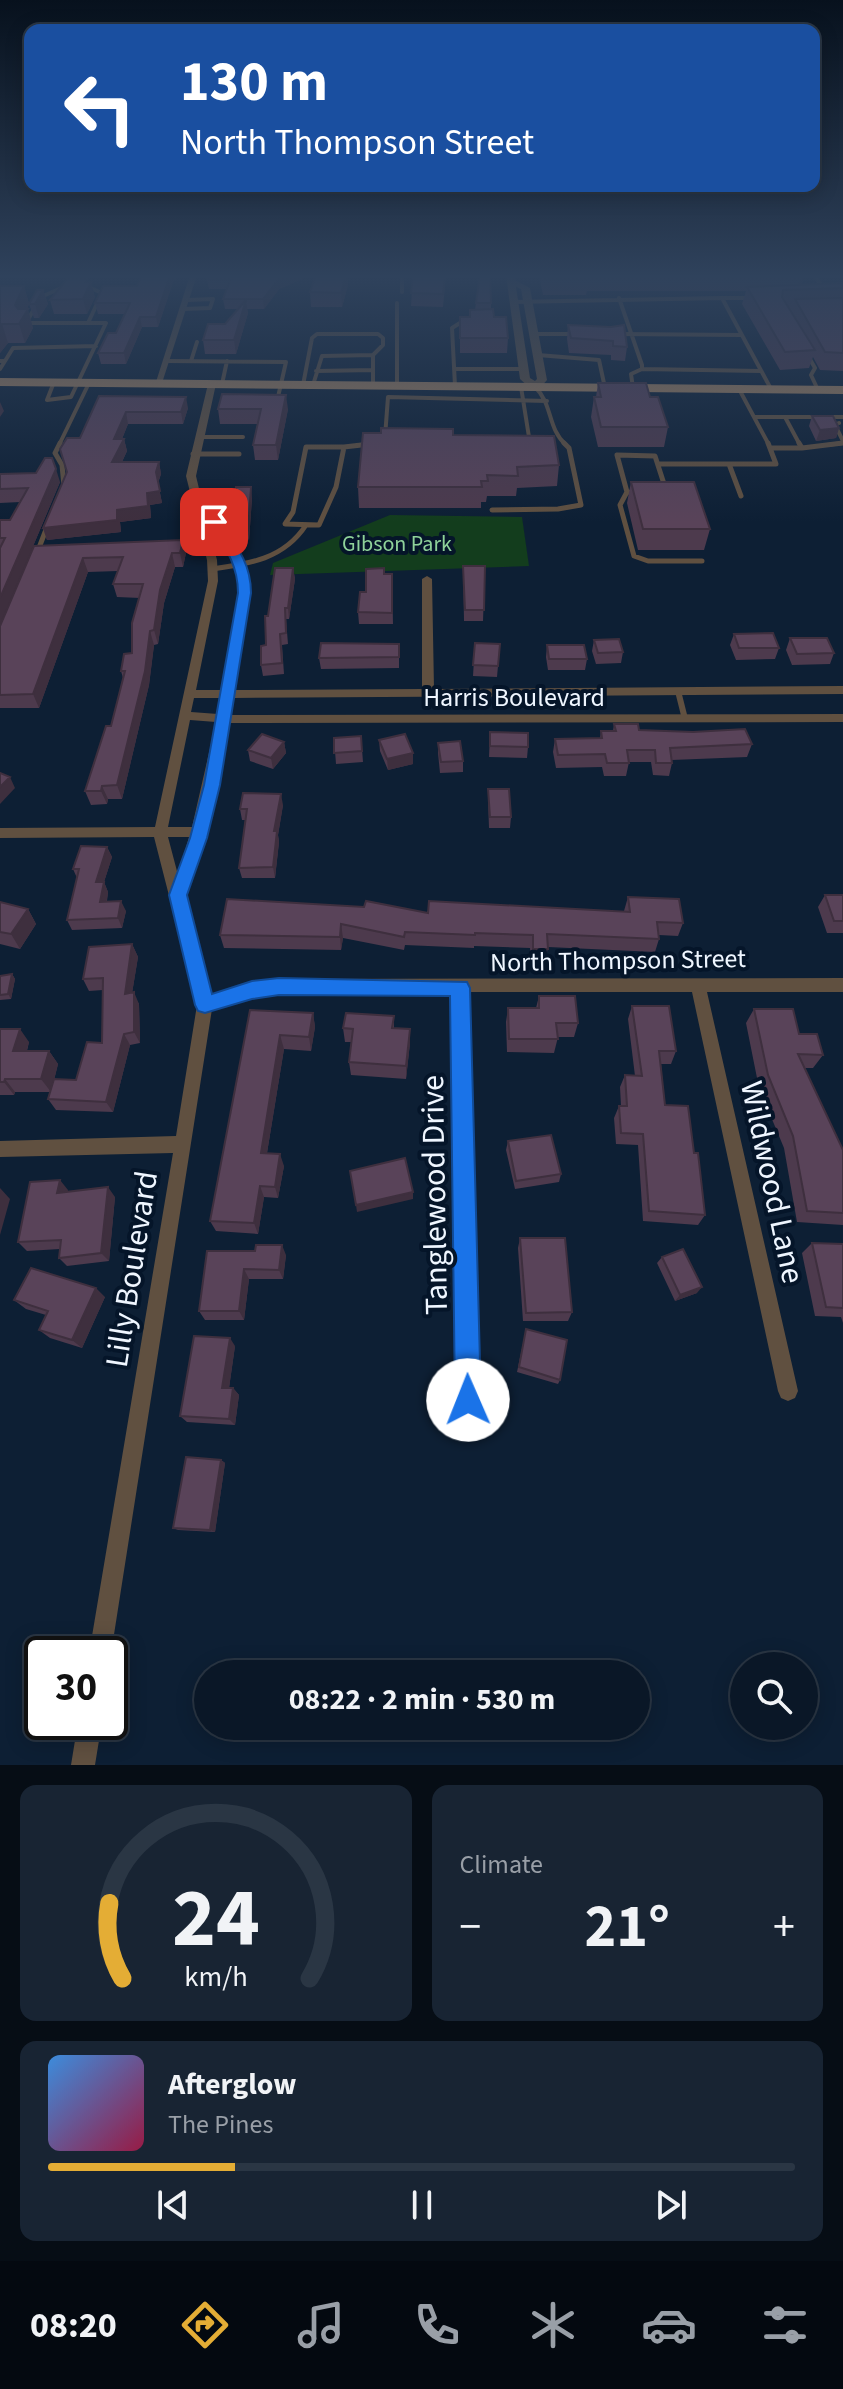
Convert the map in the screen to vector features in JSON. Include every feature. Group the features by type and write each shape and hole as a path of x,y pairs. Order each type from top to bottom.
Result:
{"main road":[{"path":"0,382 217,384 240,389 311,380 438,392 455,386 527,391 605,388 843,391"}],"street":[{"path":"158,383 167,357"},
{"path":"522,357 527,391 542,380 538,357"},
{"name":"Lilly Boulevard","path":"104,1636 205,1005 178,895 163,856 160,833 207,615 212,569 191,476 193,454 217,384"},
{"path":"178,895 200,832 212,785 245,593 241,565 195,496"},
{"path":"427,579 428,692"},
{"name":"Harris Boulevard","path":"191,694 843,690"},
{"name":"Harris Boulevard","path":"186,716 253,720 843,718"},
{"path":"0,833 200,832"},
{"name":"Wildwood Lane","path":"698,985 788,1391"},
{"name":"North Thompson Street","path":"205,1005 252,990 279,986 843,985"},
{"name":"Tanglewood Drive","path":"460,988 468,1400"},
{"path":"0,1149 184,1144"},
{"path":"83,1765 87,1740"}],"lane":[{"path":"60,498 66,482 55,453 92,357"},
{"path":"311,380 312,357"},
{"path":"311,380 322,357"},
{"path":"373,357 373,385"},
{"path":"396,441 385,442 388,397 405,390 402,357"},
{"path":"453,357 455,386"},
{"path":"567,357 599,360 605,388"},
{"path":"639,357 642,369"},
{"path":"753,357 771,389"},
{"path":"808,357 815,368"},
{"path":"0,369 3,361"},
{"path":"166,361 286,362 278,397 259,401"},
{"path":"217,384 227,361"},
{"path":"815,368 823,368"},
{"path":"815,368 811,375 818,390"},
{"path":"454,369 524,369"},
{"path":"633,388 631,374 642,369 761,371"},
{"path":"311,380 373,370"},
{"path":"658,464 776,464 771,448 739,389"},
{"path":"527,391 547,401"},
{"path":"527,391 525,441 535,442"},
{"path":"438,392 527,391 547,401"},
{"path":"492,510 558,509 581,505 569,448 554,434 547,401"},
{"path":"754,417 840,421"},
{"path":"785,417 802,448"},
{"path":"802,448 843,442 835,425 840,421"},
{"path":"198,437 243,437"},
{"path":"344,447 331,501 319,525 285,524 293,512 306,447 372,444"},
{"path":"558,446 569,448"},
{"path":"771,448 843,449"},
{"path":"193,454 239,454"},
{"path":"656,493 665,487 655,456 617,455 627,492 620,505 634,556 648,561 702,561"},
{"path":"729,464 741,496"},
{"path":"627,492 647,493"},
{"path":"212,569 241,565 278,554 299,539 306,525"},
{"path":"36,555 48,526"},
{"path":"678,691 685,719"}],"green space":[{"name":"Gibson Park","path":"390,515 522,517 529,566 270,575 273,563"}],"building":[{"path":"598,383 646,383 650,397 658,397 668,427 601,427 594,397 601,397"},
{"path":"222,394 286,395 276,445 253,445 261,409 218,409"},
{"path":"99,396 186,397 181,412 126,412 114,439 124,439 112,462 159,462 156,472 160,491 147,493 148,506 117,510 117,520 43,528 67,472 60,449 67,438 80,438"},
{"path":"812,416 833,416 839,428 820,430"},
{"path":"381,428 453,429 453,435 554,436 559,465 517,467 518,476 487,475 488,481 481,481 482,487 358,487 363,433 381,433"},
{"path":"45,458 52,458 56,469 0,598 0,548 5,538 0,538 0,520 10,520 28,488 0,489 0,474 36,473"},
{"path":"631,482 694,482 710,529 643,529"},
{"path":"236,487 251,487 248,530 238,501 235,501"},
{"path":"183,540 180,553 172,553 160,590 145,671 117,785 102,786 101,791 85,791 106,726 111,726 125,671 121,671 124,654 132,653 132,623 143,584 113,584 123,557 83,558 33,694 0,695 0,626 34,546"},
{"path":"463,566 485,566 484,610 465,610"},
{"path":"275,568 293,568 288,608 285,608 286,633 280,634 282,663 261,665 261,646 266,645 265,616 268,616"},
{"path":"384,568 384,574 392,574 392,613 358,612 360,592 366,592 366,569"},
{"path":"773,633 779,648 739,648 734,634"},
{"path":"790,638 827,638 834,653 797,654"},
{"path":"619,639 623,652 598,653 594,640"},
{"path":"321,643 399,644 399,657 319,658"},
{"path":"475,643 500,644 498,666 473,665"},
{"path":"547,645 584,645 587,659 549,659"},
{"path":"614,724 638,724 639,730 693,732 745,729 752,744 670,748 672,763 656,763 655,750 627,750 629,763 607,763 605,754 558,755 555,739 602,738 601,731 616,731"},
{"path":"490,732 528,733 528,747 490,746"},
{"path":"262,734 284,742 271,758 248,750"},
{"path":"405,734 413,753 387,759 379,740"},
{"path":"361,736 362,751 334,753 334,738"},
{"path":"460,741 463,761 441,762 438,743"},
{"path":"0,773 10,777 0,787"},
{"path":"488,789 509,789 511,817 490,817"},
{"path":"243,793 281,794 274,831 277,831 273,867 239,868 247,809 240,809"},
{"path":"81,846 107,847 96,882 104,882 100,902 121,901 118,918 67,920 79,869 73,869"},
{"path":"825,895 843,895 843,921 834,921"},
{"path":"628,897 679,899 683,923 657,922 659,939 547,934 548,949 533,949 533,935 405,932 404,937 341,924 340,937 220,935 227,899 364,907 366,901 428,913 429,901 630,912"},
{"path":"0,902 28,909 11,934 0,932"},
{"path":"132,944 125,994 134,992 134,1032 124,1034 106,1102 48,1099 54,1079 76,1080 87,1042 102,1043 103,978 83,979 89,947"},
{"path":"12,974 8,994 0,995 0,976"},
{"path":"539,996 575,996 578,1023 556,1023 558,1039 509,1039 508,1008 539,1008"},
{"path":"632,1006 669,1006 676,1051 659,1051 665,1105 688,1106 694,1153 698,1153 705,1215 649,1211 643,1134 621,1133 619,1106 627,1106 625,1075 642,1076"},
{"path":"754,1009 793,1009 799,1034 817,1034 823,1055 798,1054 843,1150 843,1213 807,1211 793,1136 768,1075"},
{"path":"250,1010 313,1013 309,1037 280,1035 261,1153 280,1154 275,1187 260,1186 254,1223 210,1221"},
{"path":"346,1013 394,1016 392,1028 410,1029 406,1066 349,1062 353,1029 343,1028"},
{"path":"0,1029 20,1029 13,1051 49,1051 41,1079 5,1079 0,1082"},
{"path":"551,1135 561,1174 516,1181 508,1141"},
{"path":"405,1158 413,1192 356,1205 350,1171"},
{"path":"60,1180 57,1193 108,1187 101,1253 59,1258 61,1240 18,1242 30,1182"},
{"path":"520,1238 565,1238 572,1312 526,1313"},
{"path":"812,1243 843,1244 843,1308 826,1307"},
{"path":"256,1245 282,1245 279,1270 244,1269 239,1311 199,1311 207,1251 255,1251"},
{"path":"683,1249 702,1287 680,1295 662,1257"},
{"path":"31,1268 96,1288 72,1340 39,1330 48,1311 14,1300"},
{"path":"526,1329 567,1340 560,1380 519,1367"},
{"path":"194,1336 230,1338 222,1388 233,1388 229,1419 180,1416"},
{"path":"186,1457 221,1460 210,1530 173,1528"}],"route":[{"path":"214,522 239,559 245,576 245,593 212,785 178,895 205,1005 252,990 279,986 460,988 468,1400"}]}
